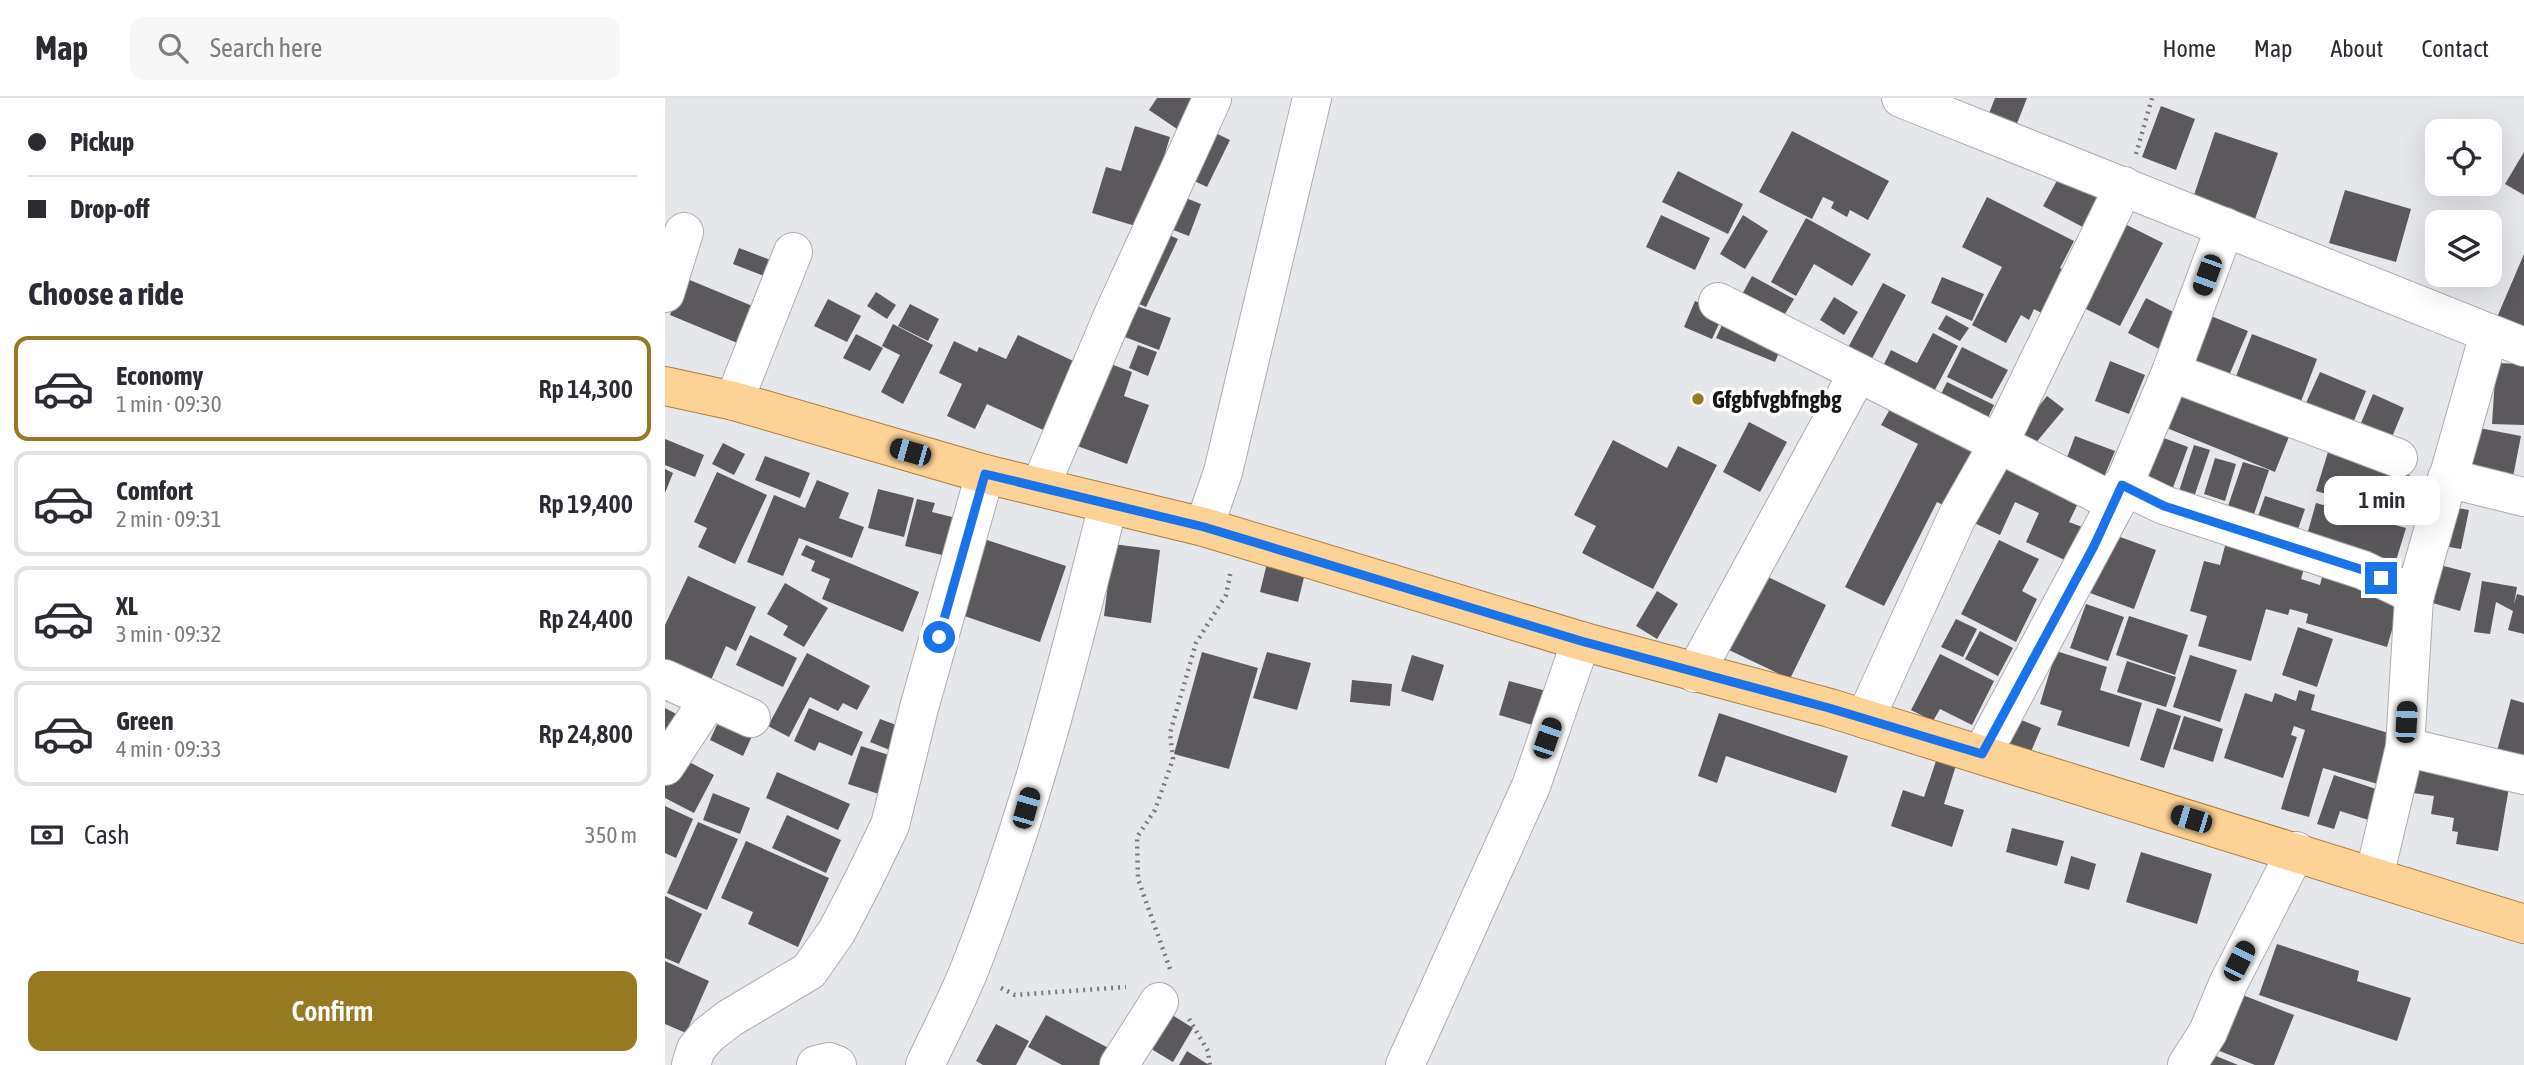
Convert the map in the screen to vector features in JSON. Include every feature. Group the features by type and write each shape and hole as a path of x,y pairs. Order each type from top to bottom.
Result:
{"main road":[{"path":"665,386 734,401 985,474 1220,533 1581,641 1865,719 2524,924"}],"street":[{"path":"1220,533 1223,472 1312,98"},
{"path":"1901,98 2225,227 2311,272 2507,341 2447,478 2415,595 2405,747 2374,877"},
{"path":"1040,487 1114,313 1212,99"},
{"path":"1865,719 1957,517 1999,443 2124,186"},
{"path":"1982,754 2119,494 2171,372 2225,227"},
{"path":"665,293 684,232"},
{"path":"734,401 793,252"},
{"path":"1718,302 1999,443 2119,494 2363,570 2415,595"},
{"path":"2171,372 2397,458"},
{"path":"1695,673 1858,373"},
{"path":"684,1051 730,1018 809,971 837,931 890,825 919,708 985,474"},
{"path":"2447,478 2524,497"},
{"path":"925,1065 969,971 1018,834 1072,651 1108,505"},
{"path":"1405,1065 1531,786 1581,641"},
{"path":"665,679 751,718"},
{"path":"665,766 709,699"},
{"path":"2405,747 2524,775"},
{"path":"2187,1065 2209,1032 2228,984 2296,851"},
{"path":"1119,1065 1159,1002"},
{"path":"816,1065 829,1062 837,1065"}],"path":[{"path":"2124,186 2149,118 2152,98"},
{"path":"1159,1002 1171,972 1138,879 1137,837 1155,810 1173,759 1170,733 1196,643 1226,595 1220,533"},
{"path":"969,971 1015,995 1122,985 1184,1013 1207,1051 1210,1065"}],"building":[{"path":"1157,98 1207,98 1183,133 1149,110"},
{"path":"1995,98 2027,98 2016,126 1988,116"},
{"path":"2161,106 2195,119 2176,170 2142,157"},
{"path":"1135,126 1170,137 1142,228 1092,213 1106,167 1121,171"},
{"path":"1205,128 1230,140 1207,187 1182,175"},
{"path":"1792,131 1889,181 1868,220 1850,210 1847,217 1831,208 1834,202 1823,197 1812,219 1759,192"},
{"path":"2215,132 2278,153 2255,219 2193,198"},
{"path":"2524,152 2524,195 2505,184"},
{"path":"1678,171 1743,204 1728,234 1662,202"},
{"path":"2059,177 2108,202 2092,232 2043,206"},
{"path":"2345,190 2411,209 2396,262 2329,243"},
{"path":"1173,193 1201,204 1189,236 1160,225"},
{"path":"1987,197 2074,241 2060,268 2069,273 2047,316 2034,309 2029,320 2021,315 2006,343 1972,325 2002,267 1962,247"},
{"path":"1661,215 1710,238 1695,270 1646,247"},
{"path":"1743,215 1768,231 1745,269 1720,254"},
{"path":"1806,218 1871,254 1852,286 1814,264 1796,296 1771,282"},
{"path":"2125,224 2163,243 2120,326 2082,307"},
{"path":"1156,229 1178,239 1146,307 1123,297"},
{"path":"739,248 776,262 769,278 733,264"},
{"path":"2524,254 2524,334 2495,322"},
{"path":"1752,276 1794,299 1780,322 1739,300"},
{"path":"1942,277 1984,294 1972,321 1931,303"},
{"path":"685,278 762,310 747,347 670,315"},
{"path":"1883,283 1906,295 1867,368 1844,355"},
{"path":"876,292 896,305 887,319 867,306"},
{"path":"1834,297 1858,312 1844,335 1820,320"},
{"path":"2146,298 2185,318 2167,353 2128,333"},
{"path":"828,299 861,316 847,342 814,326"},
{"path":"1120,300 1171,318 1159,350 1109,331"},
{"path":"1695,301 1724,313 1712,339 1684,327"},
{"path":"910,304 939,319 928,341 898,326"},
{"path":"2201,312 2248,331 2225,385 2179,366"},
{"path":"1727,314 1785,338 1775,362 1716,338"},
{"path":"1946,315 1969,328 1960,341 1938,329"},
{"path":"893,324 933,345 903,404 881,392 900,355 882,346"},
{"path":"1933,333 1958,346 1929,401 1878,376 1891,350 1917,363"},
{"path":"856,334 883,348 870,371 843,358"},
{"path":"2252,334 2317,359 2297,412 2232,387"},
{"path":"1018,335 1084,366 1052,434 987,404 975,429 947,416 962,384 939,373 954,341 977,352 979,347 1006,359"},
{"path":"1138,345 1157,352 1148,376 1129,368"},
{"path":"1962,347 2008,370 1992,399 1947,377"},
{"path":"1100,360 1132,372 1124,396 1149,405 1127,464 1069,443"},
{"path":"2110,361 2145,375 2129,414 2095,401"},
{"path":"2496,363 2524,364 2524,425 2492,424"},
{"path":"2320,372 2366,391 2353,423 2306,403"},
{"path":"1947,382 1994,405 1983,428 1936,404"},
{"path":"2172,387 2290,434 2275,472 2157,424"},
{"path":"2373,394 2404,408 2392,437 2361,423"},
{"path":"2047,396 2064,409 2034,445 2009,425 2030,398 2039,406"},
{"path":"1894,402 1981,446 1949,508 1937,502 1884,606 1845,587 1918,444 1881,425"},
{"path":"1749,422 1787,442 1760,492 1723,472"},
{"path":"2474,427 2521,436 2512,482 2465,474"},
{"path":"2153,434 2188,447 2171,493 2137,481"},
{"path":"2075,436 2115,451 2103,479 2065,463"},
{"path":"665,439 704,455 695,477 665,465"},
{"path":"1613,440 1667,468 1678,446 1717,465 1653,589 1582,553 1596,526 1574,515"},
{"path":"723,443 745,454 734,475 712,464"},
{"path":"2194,445 2210,450 2194,497 2179,491"},
{"path":"2328,452 2425,480 2413,519 2316,491"},
{"path":"765,456 810,473 800,498 755,480"},
{"path":"2002,458 2082,495 2069,522 2085,528 2069,562 2026,542 2039,513 2015,502 2000,535 1972,522"},
{"path":"2215,458 2236,464 2225,501 2204,494"},
{"path":"2243,462 2269,470 2252,520 2226,512"},
{"path":"665,469 673,473 665,493"},
{"path":"717,472 767,495 735,564 698,547 707,528 694,522"},
{"path":"817,480 849,493 839,518 864,527 852,558 799,538 783,576 747,562 774,495 805,508"},
{"path":"878,489 914,498 904,537 868,528"},
{"path":"2265,496 2305,509 2296,535 2256,522"},
{"path":"917,499 935,503 932,512 960,519 950,557 905,546"},
{"path":"2316,503 2406,528 2394,567 2305,542"},
{"path":"2451,507 2469,510 2461,549 2443,546"},
{"path":"2112,534 2156,550 2134,609 2090,593"},
{"path":"975,536 1066,566 1040,642 950,611"},
{"path":"1999,540 2039,559 2022,591 2037,599 2016,642 1961,614"},
{"path":"2226,542 2305,565 2301,579 2320,585 2323,573 2402,596 2387,647 2306,623 2308,614 2290,609 2288,615 2266,609 2251,661 2198,646 2207,616 2190,611 2204,561 2220,565"},
{"path":"1113,544 1160,550 1151,623 1104,616"},
{"path":"806,545 919,592 903,632 822,599 830,579 811,571 815,561 801,555"},
{"path":"1267,563 1305,573 1298,602 1260,592"},
{"path":"2440,565 2471,573 2460,611 2429,602"},
{"path":"1764,575 1826,605 1790,679 1729,650"},
{"path":"688,576 756,607 736,651 726,646 711,680 665,659 665,625"},
{"path":"2482,581 2517,587 2514,604 2517,594 2524,596 2524,634 2508,630 2513,611 2496,602 2490,634 2474,632"},
{"path":"785,583 828,608 804,647 783,635 788,626 767,614"},
{"path":"1657,591 1678,604 1657,639 1636,626"},
{"path":"2086,604 2124,617 2108,661 2070,648"},
{"path":"2129,616 2188,635 2175,675 2116,655"},
{"path":"1956,619 1977,629 1963,657 1941,647"},
{"path":"2298,627 2333,639 2317,687 2282,675"},
{"path":"1980,631 2013,648 1998,676 1965,659"},
{"path":"750,635 797,658 783,687 736,665"},
{"path":"2056,651 2107,667 2100,690 2142,703 2129,747 2057,725 2062,711 2040,704"},
{"path":"1202,652 1258,668 1229,769 1174,754"},
{"path":"1267,652 1311,663 1297,710 1253,698"},
{"path":"807,653 870,686 857,710 843,703 838,711 810,697 789,737 768,726"},
{"path":"1940,654 1994,681 1972,725 1940,709 1933,721 1911,710"},
{"path":"1412,655 1444,665 1433,701 1401,691"},
{"path":"2190,655 2237,670 2220,722 2173,707"},
{"path":"2127,661 2176,677 2166,707 2117,692"},
{"path":"1352,680 1392,684 1390,706 1350,702"},
{"path":"1509,681 1546,691 1536,726 1499,715"},
{"path":"2299,690 2315,695 2311,710 2402,737 2388,787 2323,768 2309,817 2281,809 2305,730 2294,726 2291,735 2297,737 2283,778 2224,758 2245,693 2272,702 2275,693 2296,701"},
{"path":"2511,699 2524,703 2524,768 2493,766"},
{"path":"665,708 682,717 665,748"},
{"path":"809,708 863,732 852,756 819,742 815,751 794,741"},
{"path":"2157,708 2181,716 2164,768 2140,760"},
{"path":"1719,713 1848,756 1836,793 1726,756 1717,783 1698,776"},
{"path":"2184,716 2223,729 2213,762 2173,749"},
{"path":"720,718 753,734 743,756 710,740"},
{"path":"880,719 907,729 897,753 870,742"},
{"path":"2019,719 2041,728 2030,754 2008,745"},
{"path":"861,746 895,757 882,795 848,784"},
{"path":"676,755 714,775 694,813 665,798 665,777"},
{"path":"1938,755 1957,762 1944,804 1964,810 1952,847 1891,826 1903,790 1924,797"},
{"path":"2418,761 2511,776 2498,851 2456,844 2458,832 2452,831 2454,818 2431,814 2434,796 2413,793"},
{"path":"777,772 850,804 838,830 766,798"},
{"path":"2334,775 2388,793 2378,823 2340,811 2334,829 2317,824"},
{"path":"713,793 750,808 740,834 703,820"},
{"path":"665,806 693,819 676,858 665,853"},
{"path":"787,815 841,840 826,873 772,848"},
{"path":"698,822 738,839 707,910 667,893"},
{"path":"2012,828 2064,841 2057,866 2006,852"},
{"path":"746,841 829,878 798,947 748,924 753,912 721,898"},
{"path":"2141,852 2212,874 2197,924 2126,902"},
{"path":"2071,856 2096,864 2089,890 2064,883"},
{"path":"665,896 702,914 679,964 665,958"},
{"path":"2277,944 2359,971 2357,981 2411,998 2397,1041 2259,995"},
{"path":"665,961 709,981 686,1033 665,1024"},
{"path":"2235,992 2294,1015 2274,1065 2255,1065 2212,1048"},
{"path":"1169,1013 1193,1028 1173,1062 1148,1047"},
{"path":"1046,1015 1118,1053 1112,1065 1062,1065 1028,1047"},
{"path":"996,1024 1029,1041 1016,1065 983,1065 976,1061"},
{"path":"1187,1051 1209,1065 1179,1065"},
{"path":"2211,1054 2238,1065 2207,1065"}],"place":[{"name":"Gfgbfvgbfngbg","path":"1698,399"}],"route":[{"path":"939,637 985,474 1204,527 1581,641 1829,708 1982,754 2094,546 2122,485 2164,506 2381,578"}]}
